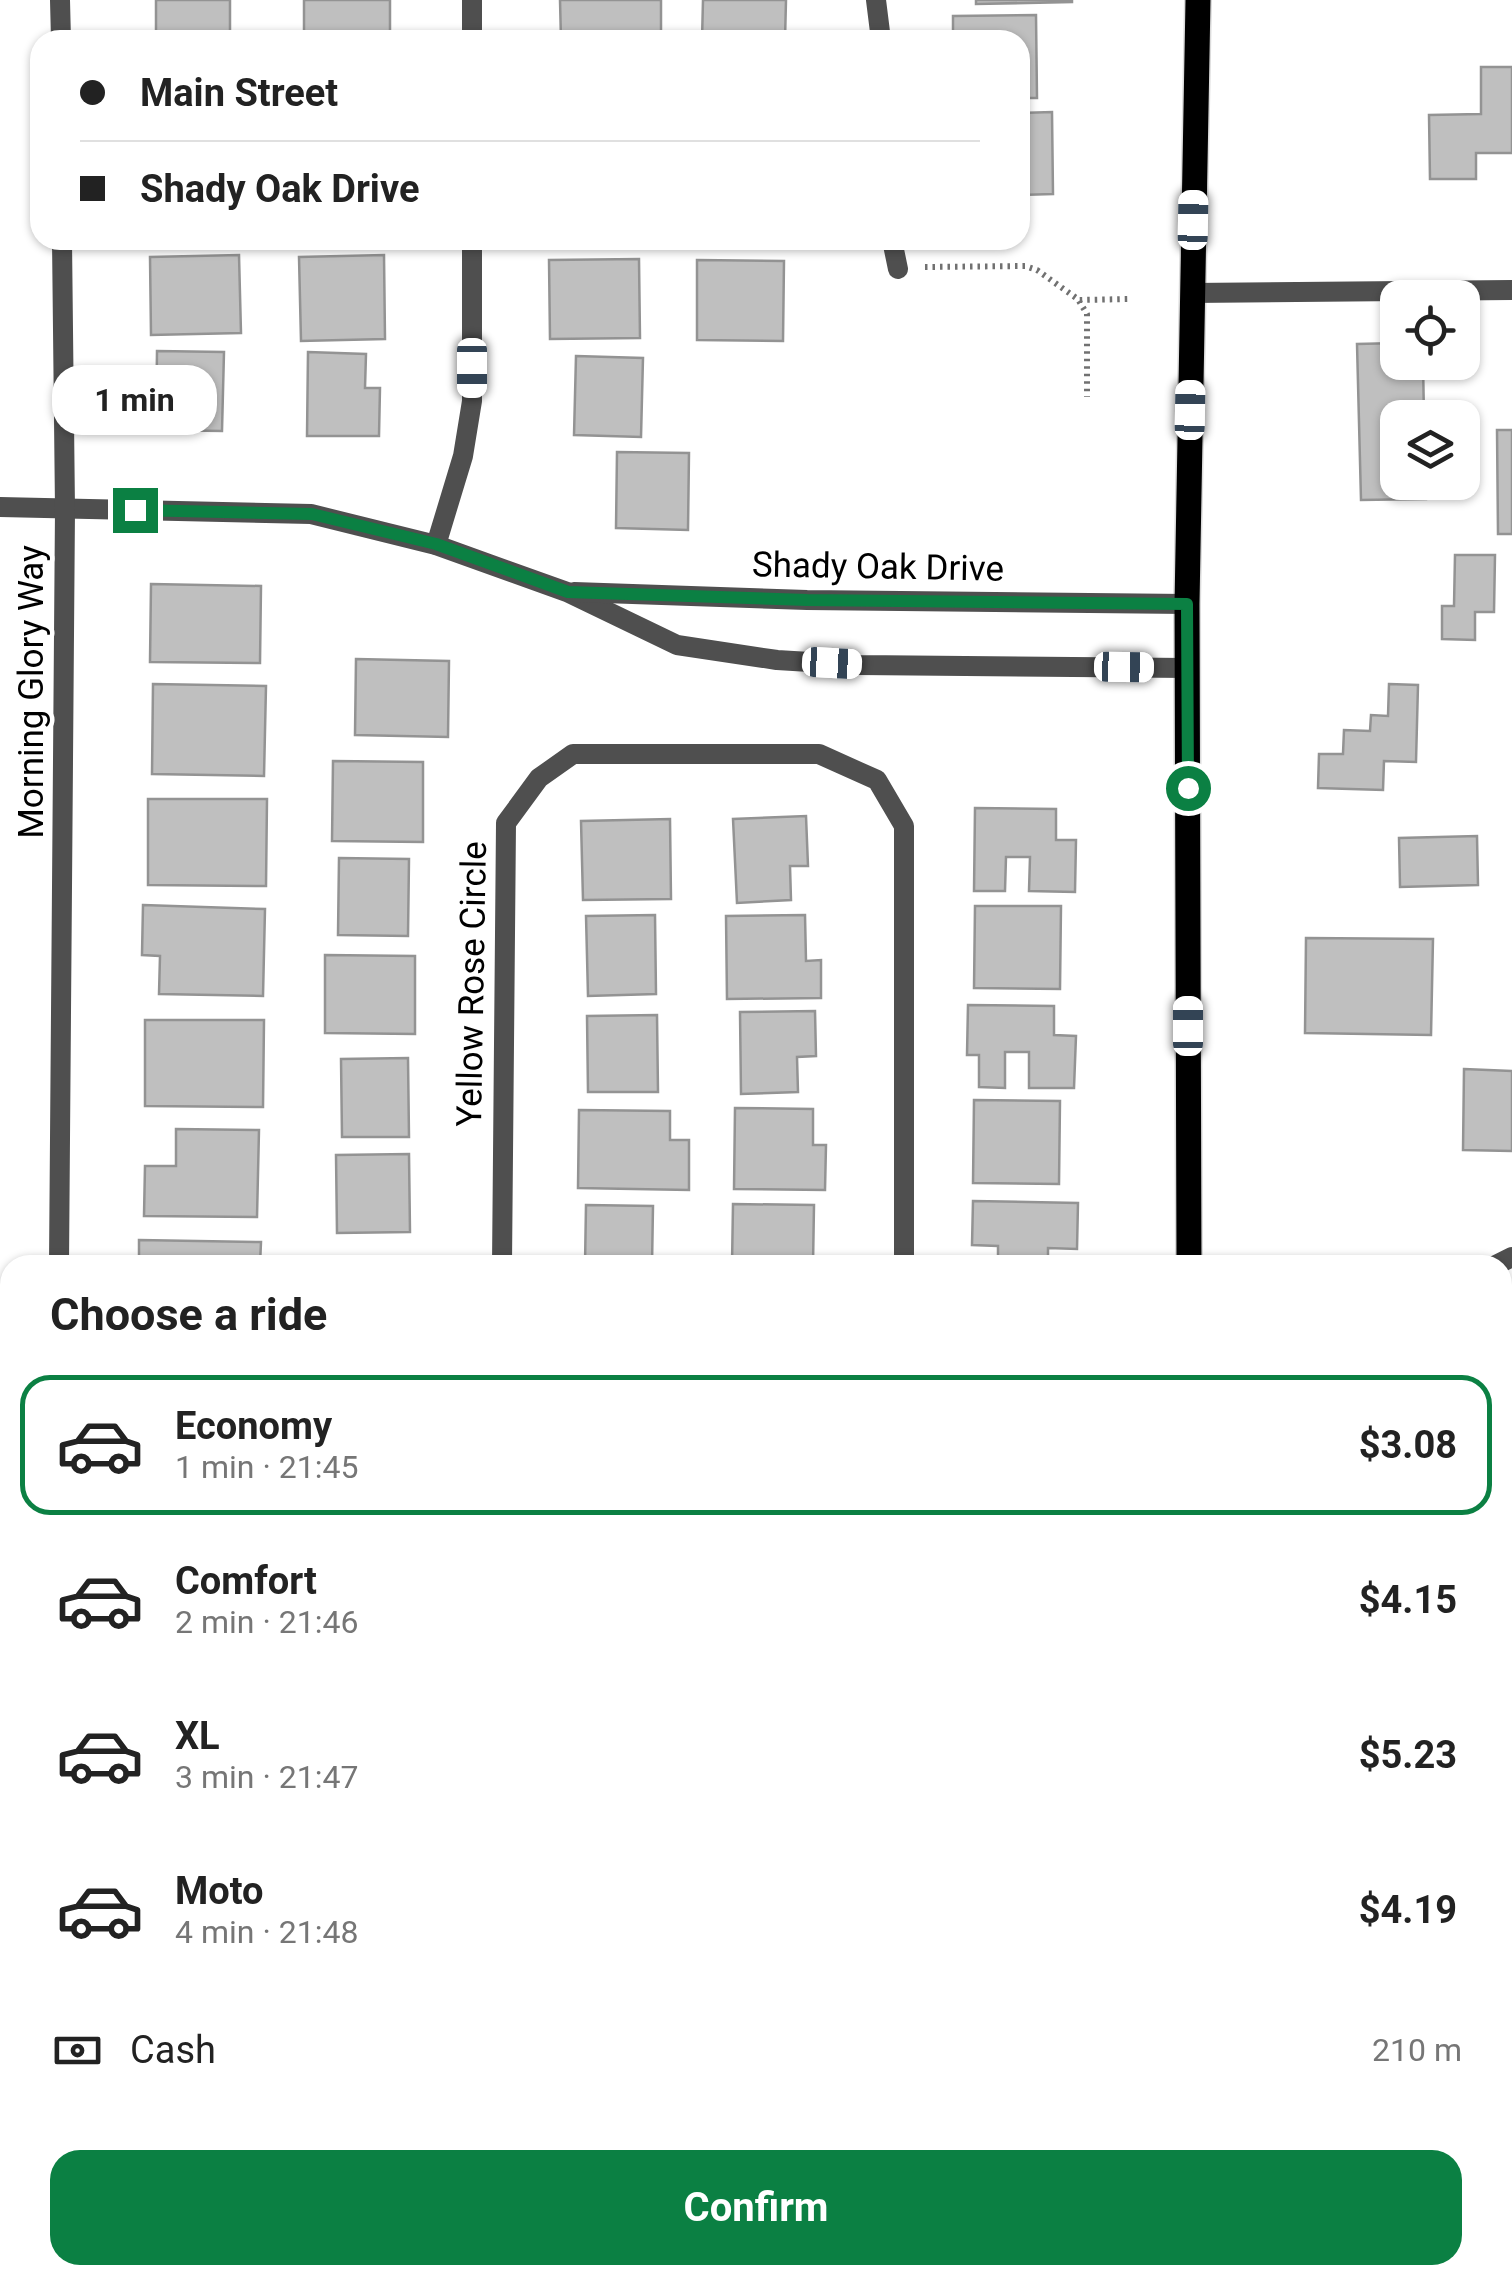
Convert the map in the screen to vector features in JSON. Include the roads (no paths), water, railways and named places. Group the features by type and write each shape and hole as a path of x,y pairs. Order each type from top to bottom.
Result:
{"main road":[{"path":"1189,1255 1187,604 1198,0"}],"street":[{"path":"60,0 60,30"},
{"path":"472,0 472,30"},
{"path":"876,0 880,30"},
{"name":"Morning Glory Way","path":"58,1255 62,250"},
{"path":"436,544 463,456 472,401 472,250"},
{"path":"894,250 898,269"},
{"path":"1192,293 1512,290"},
{"name":"Shady Oak Drive","path":"0,508 312,514 436,544 568,592 677,645 777,660 859,665 1187,668"},
{"name":"Shady Oak Drive","path":"568,592 1187,604"},
{"name":"Yellow Rose Circle","path":"502,1255 506,824 539,778 573,754 819,754 877,780 904,826 904,1255"}]}
